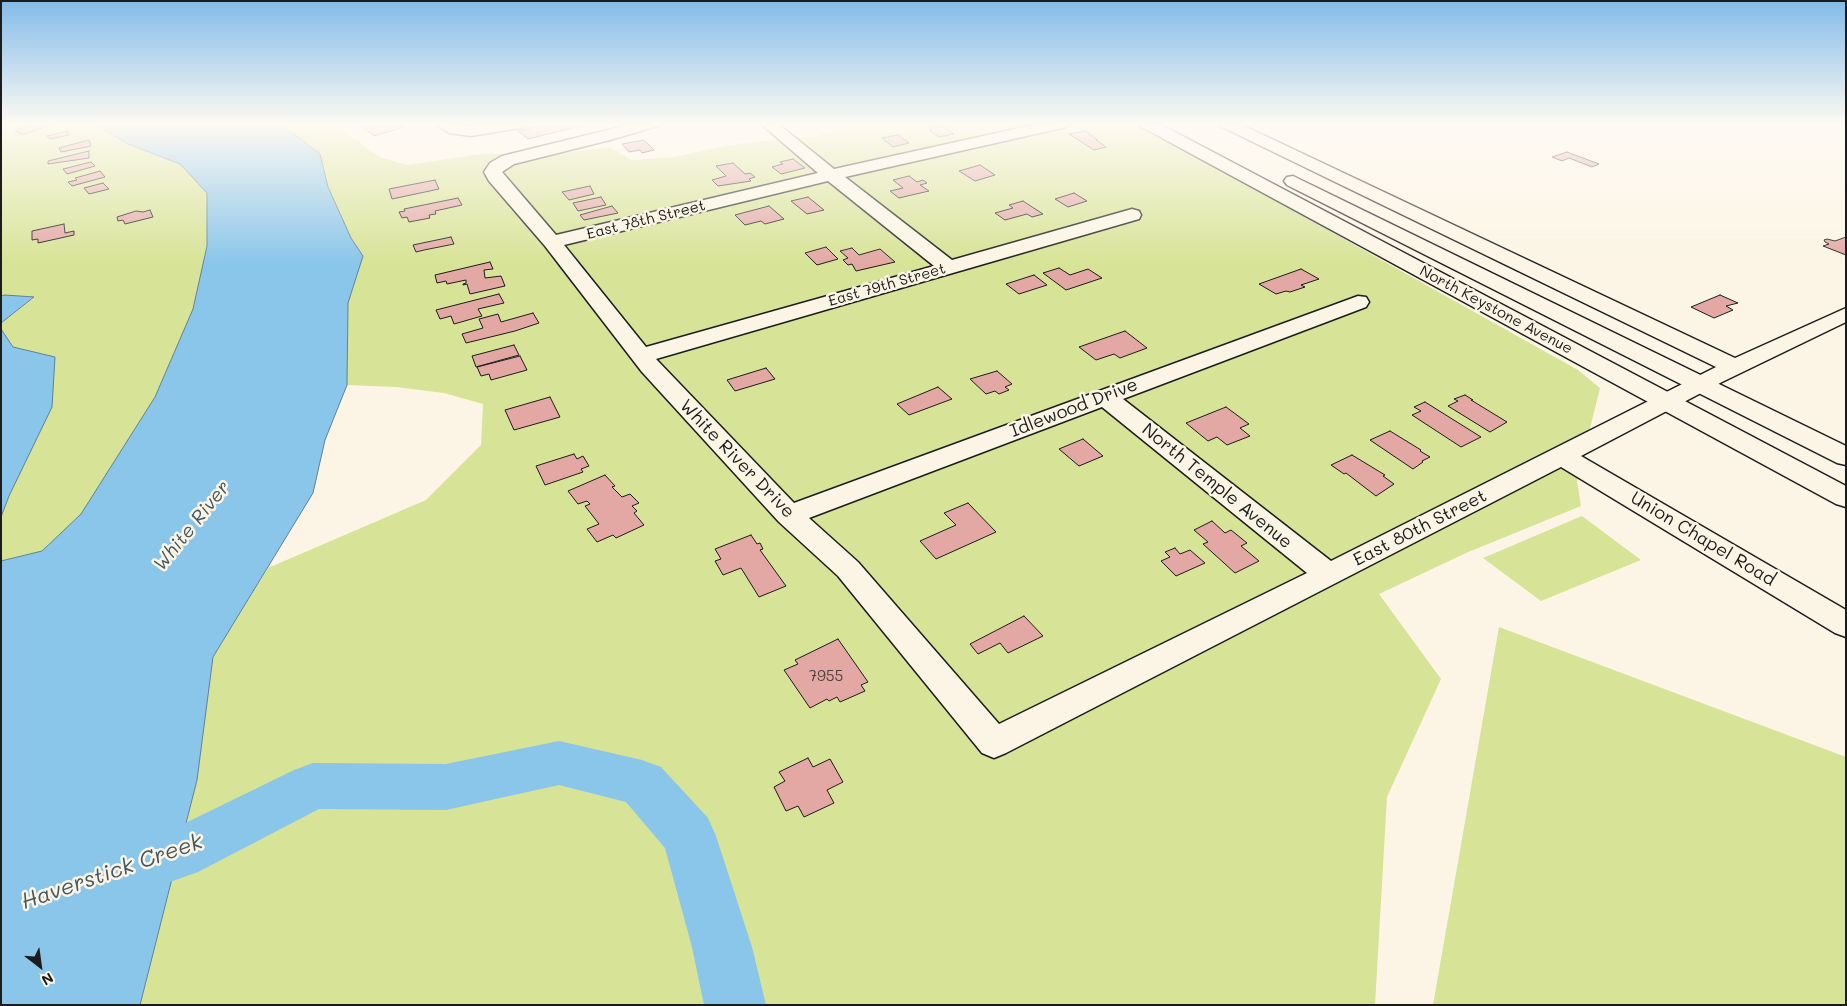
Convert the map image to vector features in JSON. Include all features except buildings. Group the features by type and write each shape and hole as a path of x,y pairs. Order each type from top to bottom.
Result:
{"street":[{"name":"White River Drive","path":"494,170 493,172 497,181 552,242 641,356 789,515 848,569 994,743"},
{"path":"825,170 948,267"},
{"name":"East 78th Street","path":"552,242 853,170"},
{"name":"North Keystone Avenue","path":"1234,170 1846,498"},
{"name":"North Keystone Avenue","path":"1270,170 1846,457"},
{"path":"1324,170 1735,367"},
{"name":"East 79th Street","path":"641,356 1132,215"},
{"name":"Idlewood Drive","path":"789,515 1358,302"},
{"name":"East 80th Street","path":"994,743 1329,575 1701,384 1846,314"},
{"name":"North Temple Avenue","path":"1105,397 1329,575"},
{"name":"Union Chapel Road","path":"1560,455 1846,624"}],"green space":[{"path":"1,170 186,170 207,193 207,246 193,309 155,397 81,514 42,551 1,561 1,517 55,357 13,347 1,329 1,323 34,298 1,296"},
{"path":"324,170 1220,170 1578,370 1600,388 1577,481 1581,506 1466,553 1379,594 1441,679 1387,797 1375,1005 140,1005 197,780 213,657 268,568 426,500 481,445 483,404 444,393 396,387 347,385 348,303 363,256 351,238 328,187"},
{"path":"1582,516 1641,560 1541,601 1483,558"},
{"path":"1499,627 1846,757 1846,1005 1433,1005"}],"water":[{"name":"White River","path":"186,170 324,170 328,187 351,238 363,256 348,303 347,385 325,440 313,493 213,657 197,780 140,1005 1,1005 1,561 42,551 81,514 155,397 193,309 207,246 207,193"},
{"path":"5,295 34,297 1,323 1,296"},
{"path":"1,329 13,347 55,357 52,407 9,496 1,517"}],"waterway":[{"name":"Haverstick Creek","path":"125,871 178,854 313,786 446,787 559,763 642,783 689,836 722,947 735,1005"}]}
